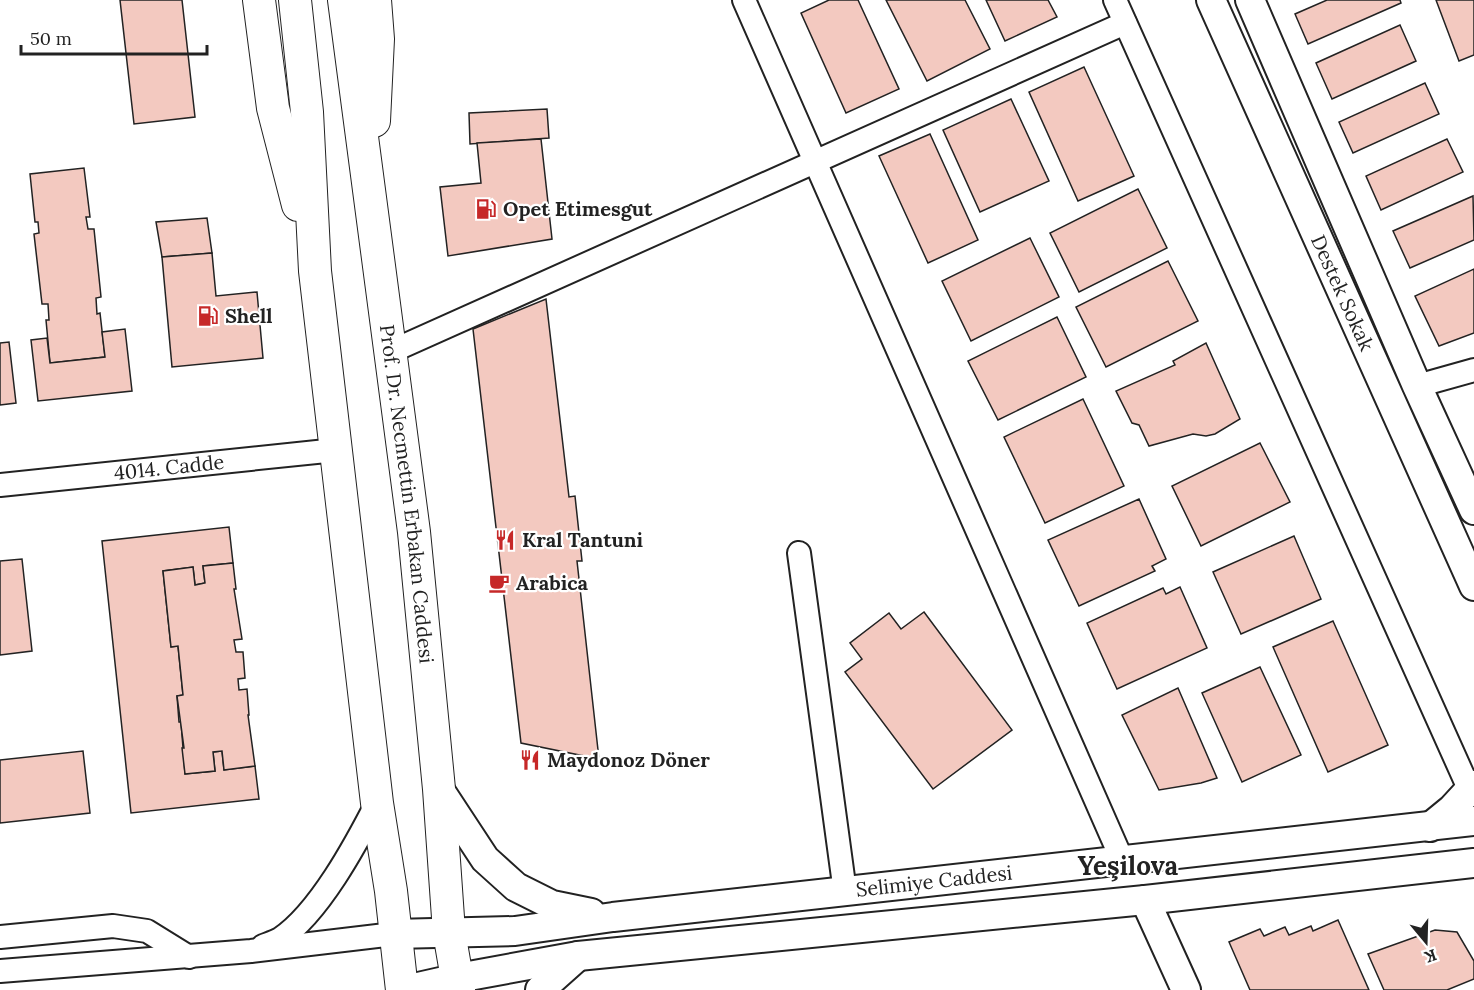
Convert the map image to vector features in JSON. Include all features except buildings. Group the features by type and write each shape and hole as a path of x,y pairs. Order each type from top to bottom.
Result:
{"main road":[{"path":"259,0 273,108 315,271"},
{"path":"295,0 307,112 315,271 377,803 403,990"},
{"name":"Prof. Dr. Necmettin Erbakan Caddesi","path":"344,0 414,532 439,789 449,932 458,984"},
{"path":"370,200 378,39 375,0"}],"street":[{"path":"744,0 1123,862"},
{"path":"1115,0 1472,788 1430,827"},
{"name":"Destek Sokak","path":"1211,0 1474,586"},
{"name":"Destek Sokak","path":"1250,0 1417,386 1474,510"},
{"path":"390,352 1125,23"},
{"path":"1417,386 1474,370"},
{"name":"4014. Cadde","path":"0,485 336,450"},
{"path":"799,553 845,892"},
{"path":"439,789 485,859 516,887 552,905 613,917"},
{"path":"250,951 279,939 303,919 354,849 377,803"},
{"name":"Selimiye Caddesi","path":"394,934 514,930 1474,821"},
{"name":"Selimiye Caddesi","path":"403,990 458,984 578,956 1145,900 1474,863"},
{"path":"1421,869 1474,885"},
{"path":"1145,900 1186,990"},
{"path":"0,937 113,926 147,931 189,957"},
{"path":"0,971 189,957 394,934"},
{"path":"540,990 578,956"}],"place":[{"name":"Opet Etimesgut","path":"486,209"},
{"name":"Shell","path":"208,316"},
{"name":"Kral Tantuni","path":"505,540"},
{"name":"Arabica","path":"499,583"},
{"name":"Maydonoz Döner","path":"530,760"}],"district":[{"name":"Yeşilova","path":"1128,866"}]}
